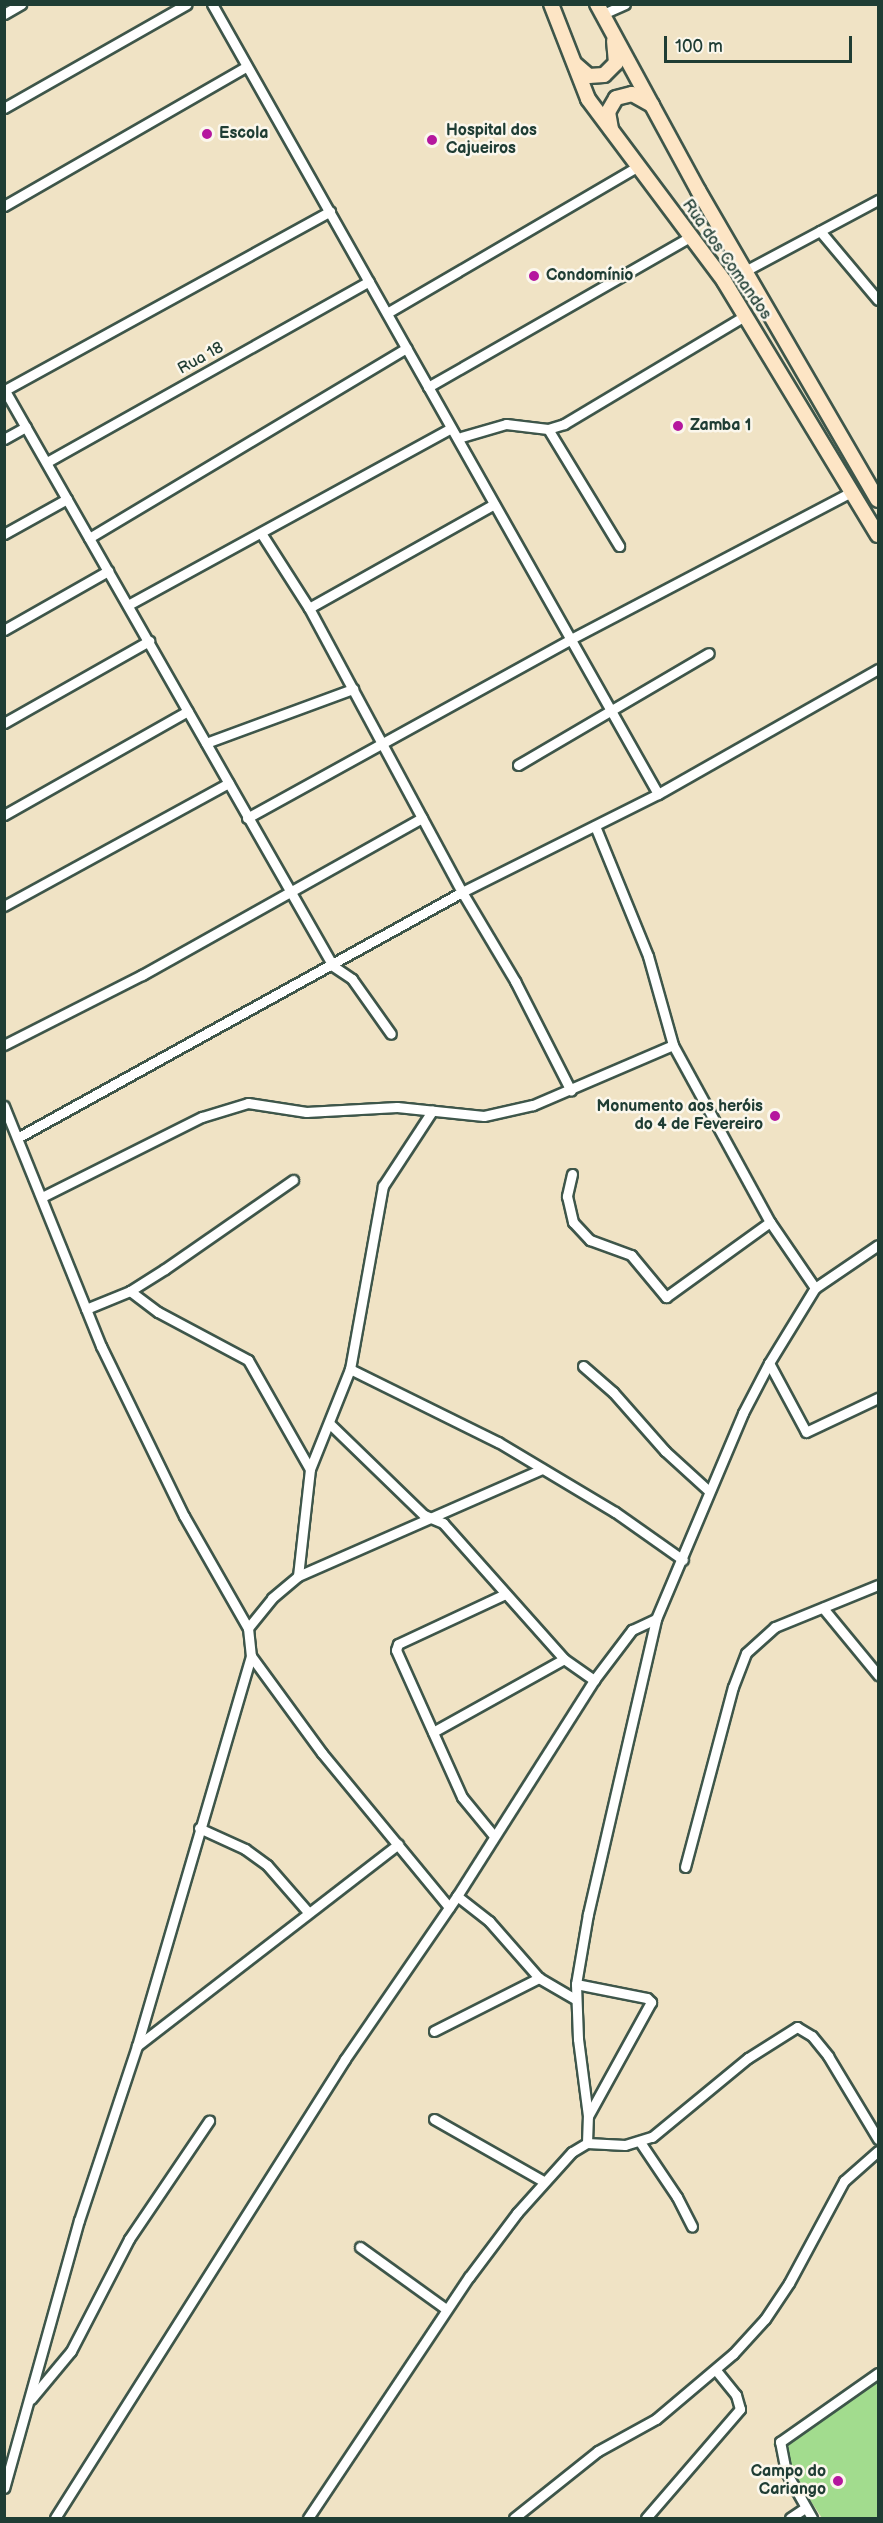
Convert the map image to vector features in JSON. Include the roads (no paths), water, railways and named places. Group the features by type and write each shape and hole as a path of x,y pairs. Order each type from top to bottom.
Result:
{"main road":[{"name":"Rua dos Comandos","path":"551,4 567,52 588,99 612,135 692,236 746,315 879,535"},
{"name":"Rua dos Comandos","path":"600,9 744,271 879,500"},
{"path":"567,52 582,72 596,77 604,75 616,63 612,31"},
{"path":"612,135 608,112 616,99 632,94 654,106"}],"street":[{"path":"4,14 21,4"},
{"path":"4,108 187,4"},
{"path":"212,4 494,504 573,638 658,794"},
{"path":"600,9 625,4"},
{"path":"4,206 247,66"},
{"path":"387,313 638,167"},
{"path":"744,271 879,200"},
{"path":"330,211 5,389 333,966 352,979 391,1034"},
{"path":"820,231 879,300"},
{"path":"428,387 692,236"},
{"name":"Rua 18","path":"47,462 369,281"},
{"path":"458,438 506,424 548,429 564,424 746,315"},
{"path":"89,538 406,348"},
{"path":"4,439 26,427"},
{"path":"128,605 451,428"},
{"path":"548,429 619,546"},
{"path":"247,818 573,638 851,492"},
{"path":"4,534 67,499"},
{"path":"309,608 494,504"},
{"path":"261,533 309,608 462,892 515,981 571,1091"},
{"path":"4,630 108,572"},
{"path":"4,723 149,641"},
{"path":"518,765 709,653"},
{"path":"19,1137 333,966 462,892 658,794 879,669"},
{"path":"206,743 353,689"},
{"path":"4,815 188,711"},
{"path":"4,906 229,783"},
{"path":"4,1045 422,818"},
{"path":"596,826 648,956 673,1045 770,1222 815,1288"},
{"path":"42,1197 202,1117 248,1103 306,1113 366,1106 484,1116 522,1109 571,1091 673,1045"},
{"path":"4,1106 19,1137 86,1309 184,1516 248,1628 251,1656 136,2046 79,2220 4,2488"},
{"path":"298,1576 310,1468 351,1369 383,1186 432,1111"},
{"path":"572,1174 567,1196 573,1222 590,1240 631,1256 666,1297 770,1222"},
{"path":"86,1309 130,1291 293,1180"},
{"path":"587,2143 588,2116 575,1999 576,1984 590,1902 656,1618 683,1560 709,1491 769,1363 815,1288 879,1245"},
{"path":"130,1291 158,1312 248,1360 310,1468"},
{"path":"769,1363 806,1432 879,1398"},
{"path":"583,1366 613,1392 676,1463 709,1491"},
{"path":"351,1369 498,1442 615,1512 683,1560"},
{"path":"330,1424 424,1515 434,1518 564,1659 594,1680"},
{"path":"248,1628 273,1598 298,1576 542,1469"},
{"path":"686,1867 733,1687 746,1653 775,1627 879,1585"},
{"path":"494,1836 466,1804 397,1647 505,1594"},
{"path":"823,1608 879,1675"},
{"path":"56,2518 345,2059 457,1896 594,1680 632,1630 656,1618"},
{"path":"251,1656 322,1753 449,1907"},
{"path":"433,1732 564,1659"},
{"path":"199,1828 256,1856 279,1876 308,1912"},
{"path":"136,2046 399,1844"},
{"path":"457,1896 489,1921 539,1978 575,1999"},
{"path":"434,2031 539,1978"},
{"path":"576,1984 647,1998 651,2002 588,2116"},
{"path":"308,2518 446,2309 543,2181 572,2152 587,2143 610,2145 640,2142 674,2121 748,2058 797,2027 813,2036 828,2056 879,2139"},
{"path":"434,2119 543,2181"},
{"path":"30,2401 71,2351 129,2239 209,2121"},
{"path":"640,2142 677,2197 692,2226"},
{"path":"513,2518 572,2470 656,2419 716,2370 765,2319 844,2181 879,2151"},
{"path":"360,2247 446,2309"},
{"path":"646,2518 740,2409 736,2395 716,2370"},
{"path":"812,2518 786,2472 780,2442 879,2373"},
{"path":"790,2518 805,2508"}],"place":[{"name":"Escola","path":"207,134"},
{"name":"Hospital dos Cajueiros","path":"432,140"},
{"name":"Condomínio","path":"534,276"},
{"name":"Zamba 1","path":"678,426"},
{"name":"Monumento aos heróis do 4 de Fevereiro","path":"775,1116"},
{"name":"Campo do Cariango","path":"838,2481"}]}
